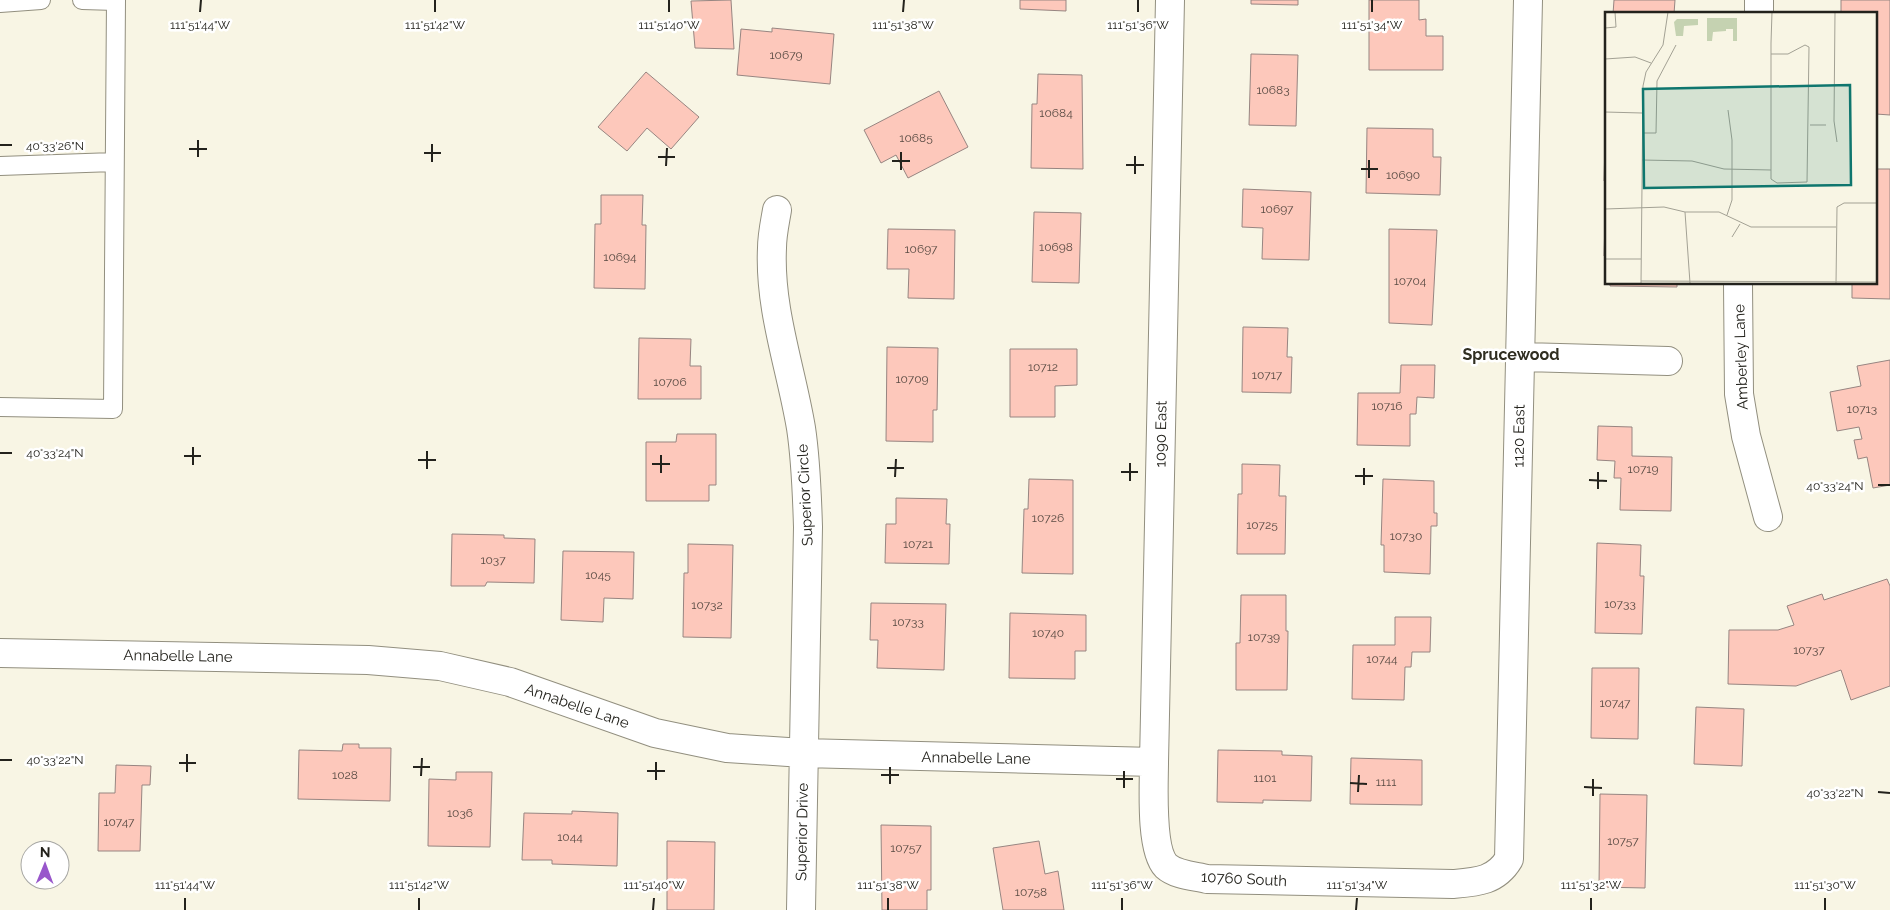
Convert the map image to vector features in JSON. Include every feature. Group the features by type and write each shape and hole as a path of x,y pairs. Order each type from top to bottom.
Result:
{"street":[{"name":"1090 East","path":"1166,865 1157,846 1154,825 1154,762 1170,0"},
{"name":"1120 East","path":"1502,871 1509,859 1511,830 1528,0"},
{"name":"Superior Circle","path":"777,210 772,248 774,289 780,333 801,428 807,477 808,527 803,753"},
{"name":"Amberley Lane","path":"1738,285 1739,394 1746,436 1768,517"},
{"path":"1520,357 1668,361"},
{"name":"Annabelle Lane","path":"0,653 368,660 440,666 510,682 655,732 727,748 803,753 1154,762"},
{"name":"Superior Drive","path":"801,910 803,753"},
{"name":"10760 South","path":"1166,865 1184,874 1207,879 1443,884 1489,879 1502,871"}],"lane":[{"path":"0,3 41,0"},
{"path":"0,406 113,410 116,0 82,0"},
{"path":"0,166 114,162"}],"building":[{"path":"731,0 734,49 695,48 691,1"},
{"path":"1020,0 1066,0 1066,11 1020,9"},
{"path":"1251,0 1298,0 1298,5 1251,4"},
{"path":"1369,0 1419,0 1419,20 1426,19 1426,36 1443,36 1443,70 1369,70"},
{"path":"1614,0 1675,0 1674,12 1613,12"},
{"path":"1841,0 1890,0 1890,115 1878,114 1878,12 1841,12"},
{"path":"772,28 834,34 830,84 737,75 741,29 772,32"},
{"path":"1251,54 1298,55 1296,126 1249,125"},
{"path":"646,72 699,117 671,149 647,128 627,151 598,127"},
{"path":"1038,74 1082,75 1083,169 1031,168 1032,104 1037,104"},
{"path":"939,91 968,147 908,178 896,155 881,163 864,130"},
{"path":"1367,128 1433,129 1433,157 1441,157 1440,195 1366,193"},
{"path":"1605,144 1605,181 1604,181"},
{"path":"1878,169 1890,169 1890,299 1852,298 1852,285 1878,285"},
{"path":"1243,189 1311,192 1309,260 1262,259 1263,228 1242,227"},
{"path":"601,195 643,195 642,225 646,225 645,289 594,288 595,224 601,224"},
{"path":"1034,212 1081,213 1079,283 1032,282"},
{"path":"1605,221 1605,256 1604,256"},
{"path":"888,229 955,230 954,299 908,298 909,269 887,269"},
{"path":"1389,229 1437,230 1432,325 1389,323"},
{"path":"1677,285 1677,287 1610,286"},
{"path":"1243,327 1288,328 1287,357 1292,357 1291,393 1242,392"},
{"path":"639,338 691,339 690,366 701,366 701,399 638,399"},
{"path":"887,347 938,348 937,410 933,410 933,442 886,441"},
{"path":"1010,349 1077,349 1077,385 1055,386 1055,417 1010,417"},
{"path":"1890,360 1890,485 1873,488 1867,457 1858,459 1854,440 1862,439 1859,427 1837,431 1830,392 1861,386 1857,366"},
{"path":"1401,365 1435,365 1434,398 1417,397 1416,414 1410,414 1410,446 1357,445 1358,393 1400,393"},
{"path":"1598,426 1632,427 1632,456 1672,457 1671,511 1620,510 1621,478 1614,478 1615,461 1597,460"},
{"path":"677,434 716,434 716,485 709,485 709,501 646,501 646,442 676,442"},
{"path":"1242,464 1280,465 1279,496 1286,496 1285,554 1237,554 1238,494 1242,494"},
{"path":"1029,479 1073,480 1073,574 1022,573 1024,509 1028,509"},
{"path":"1383,479 1434,481 1434,513 1437,513 1437,526 1431,526 1430,574 1384,572 1384,545 1381,545"},
{"path":"896,498 947,499 946,524 950,524 949,564 885,563 886,524 896,524"},
{"path":"452,534 504,535 504,538 535,539 534,583 487,582 485,586 451,586"},
{"path":"1597,543 1641,545 1640,576 1644,576 1642,634 1595,633"},
{"path":"688,544 733,545 731,638 683,637 684,573 688,573"},
{"path":"563,551 634,552 633,599 604,598 603,622 561,620"},
{"path":"1887,579 1890,586 1890,686 1851,700 1841,670 1796,686 1728,684 1729,630 1778,630 1794,625 1787,606 1822,594 1824,600"},
{"path":"1241,595 1286,595 1286,631 1288,631 1287,690 1236,690 1236,643 1240,643"},
{"path":"871,603 946,604 944,670 877,668 878,640 870,640"},
{"path":"1010,613 1086,615 1086,651 1075,651 1075,679 1009,678"},
{"path":"1395,617 1431,617 1430,652 1412,652 1411,667 1405,667 1404,700 1352,699 1353,645 1395,645"},
{"path":"1592,668 1639,668 1638,739 1591,738"},
{"path":"1696,707 1744,709 1742,766 1694,764"},
{"path":"343,744 359,744 359,748 391,748 390,801 298,799 299,750 342,751"},
{"path":"1218,750 1282,751 1282,755 1312,756 1311,801 1263,800 1263,803 1217,802"},
{"path":"1351,758 1422,760 1422,805 1350,804"},
{"path":"116,765 151,766 150,785 142,785 140,851 98,851 99,793 115,793"},
{"path":"456,772 492,772 490,847 428,846 429,779 456,780"},
{"path":"1600,794 1647,795 1645,888 1599,887"},
{"path":"572,811 618,813 617,866 552,864 552,860 522,860 524,813 572,814"},
{"path":"881,825 931,826 931,890 927,890 927,910 882,910"},
{"path":"667,841 715,842 714,910 667,910"},
{"path":"1039,841 1045,874 1058,871 1064,910 1003,910 993,848"}],"district":[{"name":"Sprucewood","path":"1511,354"}]}
